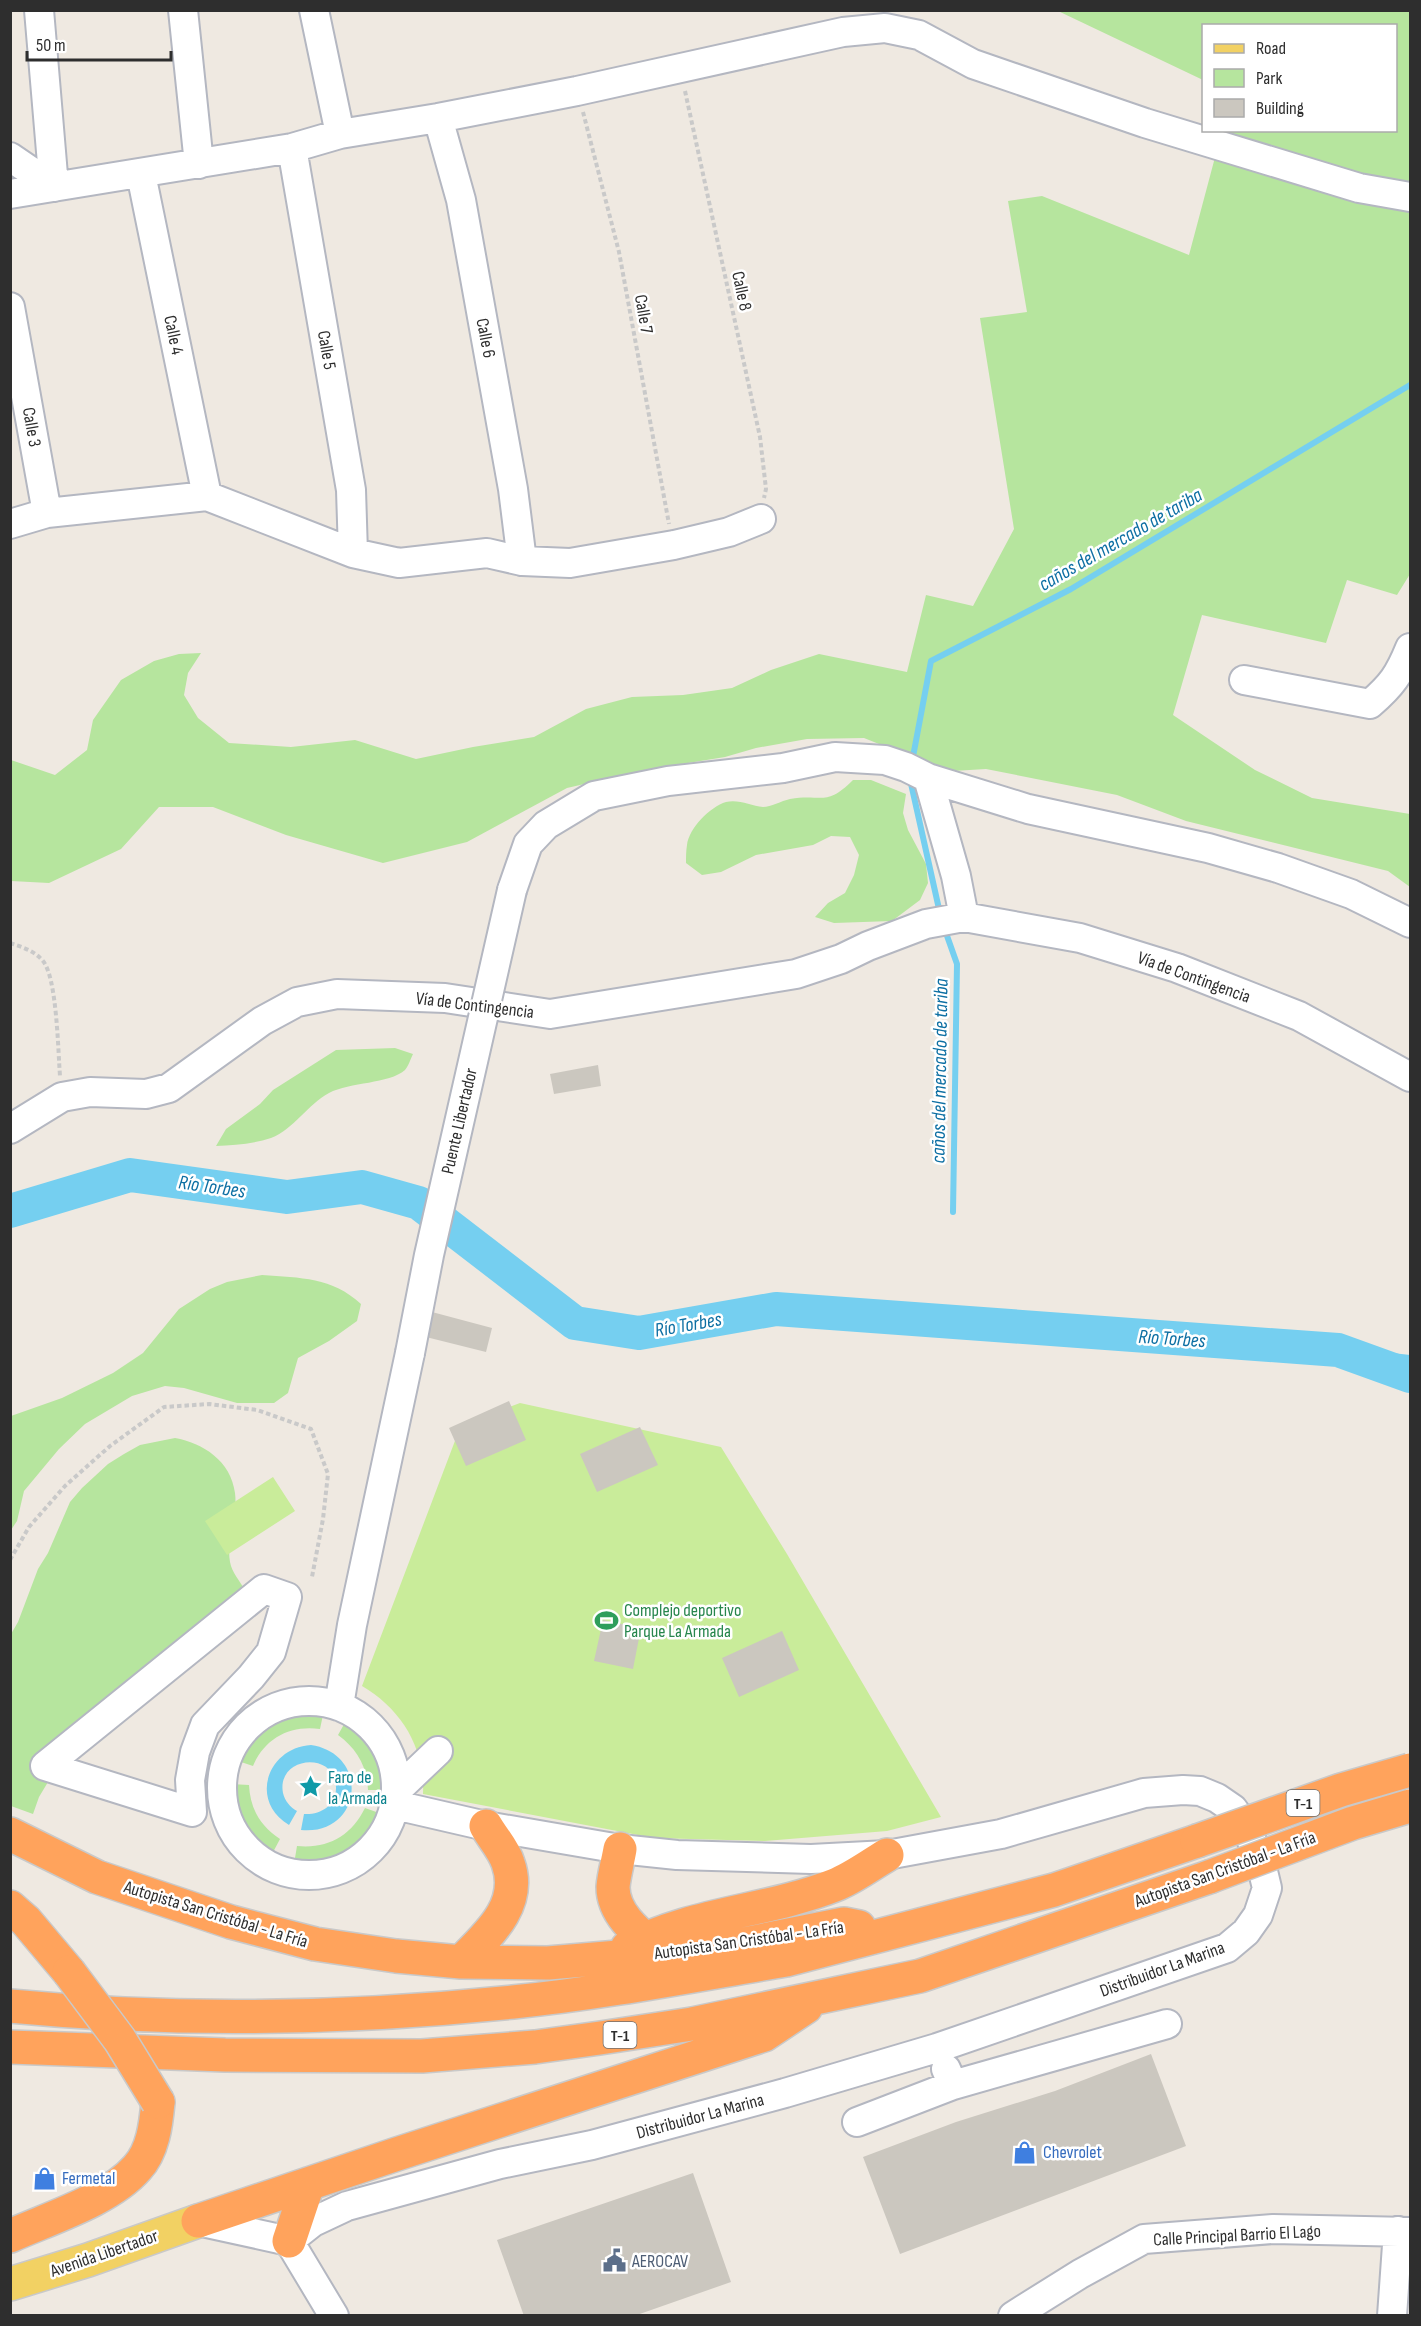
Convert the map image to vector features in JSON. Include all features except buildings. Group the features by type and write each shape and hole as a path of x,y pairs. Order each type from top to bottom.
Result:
{"highway":[{"name":"Autopista San Cristóbal - La Fría","path":"10,1834 97,1877 231,1922 315,1944 396,1956 461,1962 548,1963 609,1957 653,1946 724,1948 844,1924 891,1932 1054,1890 1341,1790 1410,1770"},
{"name":"Autopista San Cristóbal - La Fría","path":"10,2047 225,2055 422,2056 535,2047 692,2024 920,1976 1209,1877 1353,1823 1410,1806"},
{"path":"461,1962 501,1919 513,1894 508,1863 486,1826"},
{"path":"620,1849 613,1888 619,1908 625,1920 653,1946 695,1921 785,1900 836,1885 887,1855"},
{"path":"10,1907 26,1921 69,1972 120,2040 158,2102 155,2132 139,2166 113,2190 10,2236"},
{"path":"10,2006 146,2014 246,2016 380,2013 515,2002 786,1960 831,1950 891,1932"},
{"path":"198,2222 764,2034 820,1997"},
{"path":"289,2241 308,2184"}],"main road":[{"name":"Avenida Libertador","path":"10,2284 198,2222"}],"street":[{"path":"39,10 54,187"},
{"path":"183,10 199,164"},
{"path":"314,10 340,134"},
{"path":"10,194 292,148 340,134 577,91 843,32 885,28 919,35 973,64 1145,123 1359,188 1410,197"},
{"name":"Calle 6","path":"438,118 461,200 513,489 522,561"},
{"name":"Calle 5","path":"292,148 351,490 353,553"},
{"path":"10,157 54,187"},
{"name":"Calle 4","path":"141,174 207,496"},
{"name":"Calle 3","path":"10,307 47,513"},
{"path":"10,524 47,513 207,496 353,553 399,563 487,553 522,561 570,563 674,545 729,532 761,519"},
{"path":"1244,680 1370,704 1389,688 1408,659"},
{"name":"Puente Libertador","path":"339,1706 352,1625 429,1255 512,890 528,844 546,825 594,796 668,781 783,768 835,757 885,760 906,766 928,778 1028,809 1188,843 1278,868 1351,894 1410,924"},
{"path":"928,778 956,876 964,917"},
{"name":"Vía de Contingencia","path":"10,1129 62,1098 90,1092 146,1094 169,1088 186,1078 262,1021 297,1002 337,994 445,998 550,1014 796,974 841,959 926,924 964,917 1080,938 1177,968 1299,1016 1410,1077"},
{"path":"264,1589 287,1597 271,1652 251,1677 205,1725 192,1766 190,1780 192,1812 45,1766 264,1589"},
{"path":"312,1700 339,1706 363,1719 382,1739 393,1764 396,1798 389,1825 378,1842 358,1861 333,1872 293,1874 267,1864 255,1856 237,1836 225,1811 224,1770 233,1745 250,1723 261,1715 285,1703 299,1701 312,1700"},
{"path":"396,1798 438,1751"},
{"path":"192,1766 224,1770"},
{"name":"Distribuidor La Marina","path":"289,2241 313,2222 347,2206 500,2163 592,2145 937,2048 1227,1948 1246,1932 1264,1900 1267,1888 1261,1863 1246,1827 1233,1809 1217,1798 1200,1791 1144,1793 1001,1834 887,1855 811,1859 742,1858 620,1849 562,1841 486,1826 396,1798"},
{"path":"857,2122 952,2085 1167,2024"},
{"path":"937,2048 952,2085"},
{"path":"198,2222 289,2241 334,2316"},
{"name":"Calle Principal Barrio El Lago","path":"1021,2313 1080,2274 1144,2239 1273,2229 1404,2232"},
{"path":"1392,2316 1404,2232"}],"path":[{"name":"Calle 8","path":"681,69 760,437 766,489 761,519"},
{"name":"Calle 7","path":"577,91 619,252 674,545"},
{"path":"10,943 27,948 43,960 51,976 62,1098"},
{"path":"10,1560 29,1527 65,1486 110,1446 164,1407 209,1404 257,1410 311,1429 328,1474 323,1519 312,1577"}],"green space":[{"path":"1058,11 1410,11 1410,574 1397,595 1347,580 1326,643 1202,615 1173,715 1255,770 1312,798 1410,814 1410,887 1388,871 1186,821 1117,795 986,769 936,772 899,752 864,738 807,739 756,748 725,757 645,770 567,788 467,842 383,863 286,835 213,807 159,807 121,849 49,883 11,881 11,760 55,775 87,750 93,720 121,680 154,661 179,654 201,653 188,673 184,695 198,718 229,743 291,747 355,740 416,759 534,737 586,709 632,697 683,695 732,688 771,670 819,654 907,672 926,595 973,606 1014,529 980,318 1027,312 1008,201 1042,196 1189,255 1222,132 1397,132 1397,24 1202,24 1202,80"},
{"path":"853,780 871,780 906,794 903,813 908,830 926,864 928,883 920,900 892,921 834,923 815,917 828,903 845,893 854,875 859,855 850,837 831,836 813,845 756,855 721,872 702,875 686,863 689,838 696,825 713,808 726,802 736,801 763,807 790,799 829,797 844,789"},
{"path":"395,1048 413,1054 406,1069 398,1075 329,1093 314,1103 287,1129 271,1138 237,1145 216,1146 226,1129 260,1104 273,1090 336,1050"},
{"path":"262,1275 315,1280 339,1288 361,1304 357,1321 329,1341 298,1358 288,1393 274,1403 237,1403 184,1388 165,1386 132,1396 85,1424 59,1449 24,1491 17,1521 11,1530 11,1416 62,1398 113,1373 143,1353 179,1309 210,1289 227,1282"},
{"name":"Complejo deportivo Parque La Armada","path":"520,1403 721,1447 787,1554 941,1817 887,1831 765,1841 654,1838 423,1794 420,1761 408,1731 388,1706 362,1686 461,1425"},
{"path":"175,1438 196,1444 214,1455 228,1472 232,1482 235,1493 235,1510 229,1553 231,1566 246,1593 246,1622 48,1782 33,1814 11,1806 11,1634 18,1622 38,1569 48,1553 70,1502 82,1488 108,1464 140,1445"},
{"path":"273,1477 295,1511 227,1555 205,1521"},
{"path":"299,1709 324,1710 320,1729 299,1729 280,1736 264,1748 253,1766 235,1760 246,1741 261,1726 278,1715"},
{"path":"347,1719 371,1741 384,1768 387,1790 368,1790 366,1773 360,1759 351,1746 338,1735"},
{"path":"231,1784 249,1785 251,1801 257,1816 280,1839 271,1856 254,1842 237,1816"},
{"path":"365,1808 382,1814 367,1838 358,1847 347,1855 322,1864 294,1864 297,1846 319,1845 337,1839 353,1826"}],"water":[{"path":"311,1745 330,1751 343,1763 350,1777 351,1793 347,1808 337,1821 321,1828 301,1830 304,1814 321,1811 333,1800 336,1788 333,1776 327,1768 317,1763 307,1762 288,1771 283,1781 283,1793 288,1804 297,1811 289,1825 277,1815 269,1803 268,1777 274,1765 283,1755 296,1748"}],"waterway":[{"name":"caños del mercado de tariba","path":"912,762 931,661 1071,589 1410,385"},
{"name":"caños del mercado de tariba","path":"910,779 939,909"},
{"name":"caños del mercado de tariba","path":"946,933 957,964 953,1212"},
{"name":"Río Torbes","path":"10,1211 130,1175 287,1197 362,1187 419,1203 575,1323 639,1333 776,1309 1338,1350 1410,1376"},
{"path":"1338,1350 1410,1358"}],"place":[{"name":"Complejo deportivo Parque La Armada","path":"606,1620"},
{"name":"Faro de la Armada","path":"310,1787"},
{"name":"Chevrolet","path":"1025,2152"},
{"name":"Fermetal","path":"44,2178"},
{"name":"AEROCAV","path":"614,2261"}]}
